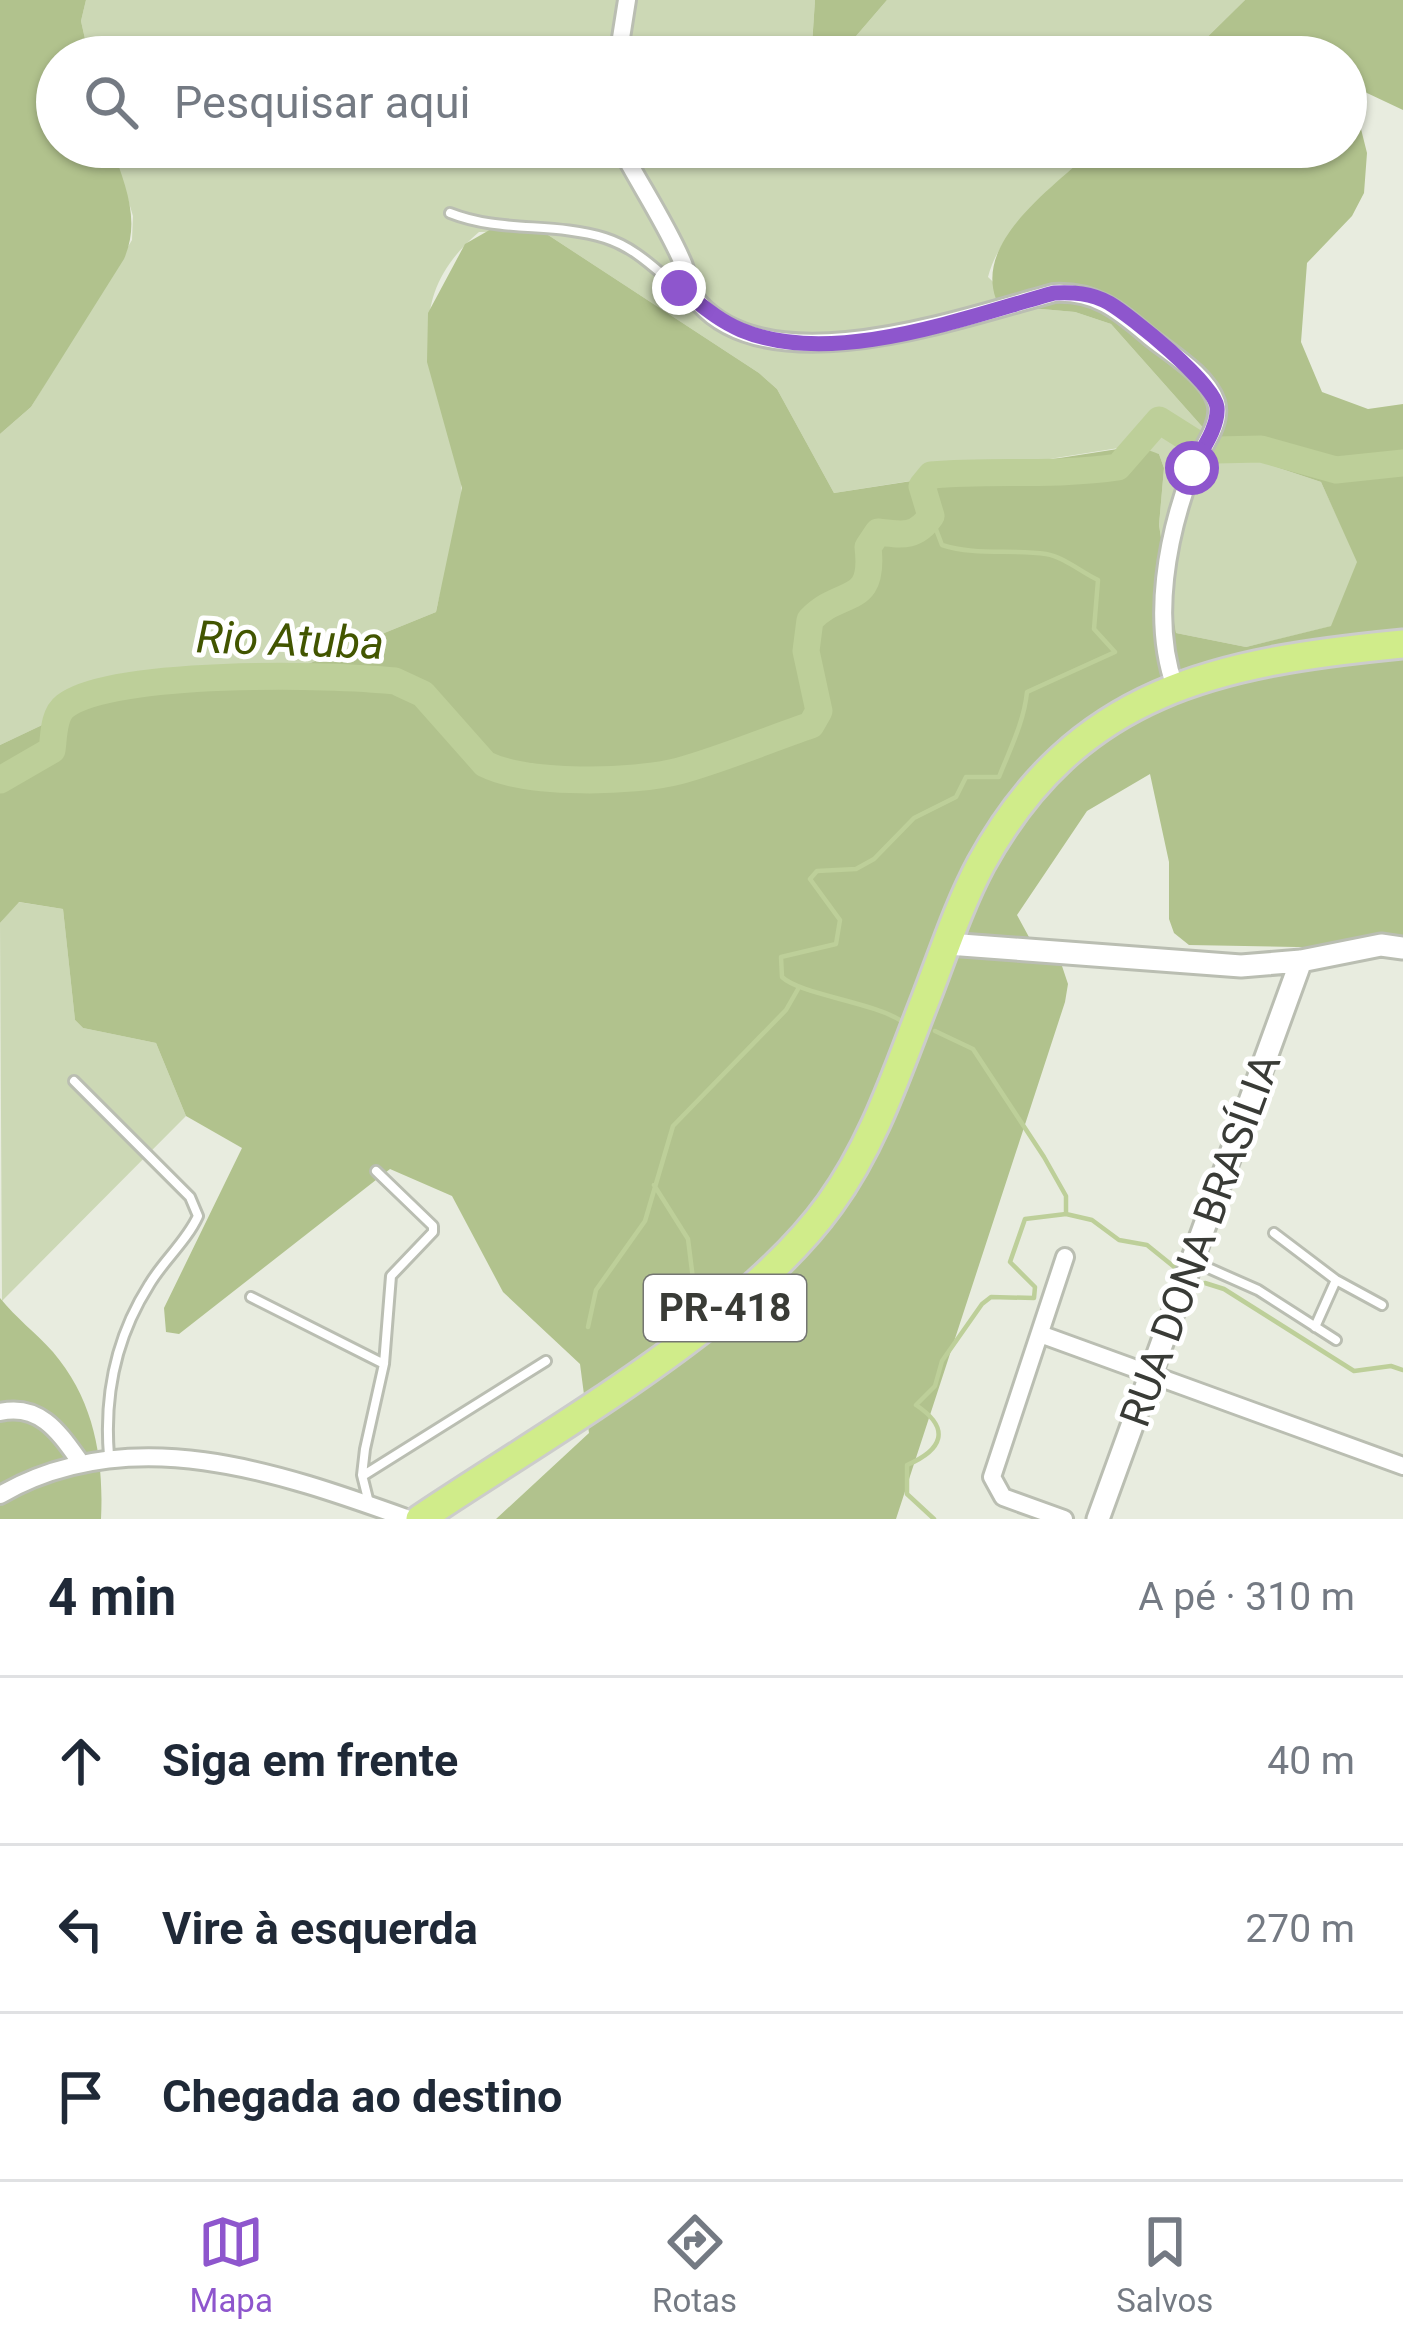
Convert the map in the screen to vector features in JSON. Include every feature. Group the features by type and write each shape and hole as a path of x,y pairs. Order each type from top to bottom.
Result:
{"highway":[{"name":"PR-418","path":"420,1519 641,1370 781,1260 829,1206 862,1155 980,865 1051,767 1109,718 1175,687 1277,660 1403,644"}],"street":[{"path":"621,36 627,0"},
{"path":"632,168 682,260 695,300 718,320 747,333 802,340 873,340 1054,293 1080,292 1110,303 1204,382 1217,404 1215,423 1183,500 1166,578 1164,656 1175,687"},
{"path":"948,944 1241,966 1301,961 1381,945 1403,948"},
{"name":"RUA DONA BRASÍLIA","path":"1098,1519 1196,1263 1301,961"},
{"path":"1064,1519 995,1490 996,1453 1065,1256"},
{"path":"1040,1334 1403,1466"},
{"path":"0,1412 35,1413 55,1427 81,1463"},
{"path":"0,1495 109,1456 166,1455 217,1462 409,1519"}],"lane":[{"path":"450,213 492,226 552,226 605,238 659,269 695,300"},
{"path":"74,1081 190,1197 198,1216 149,1284 117,1358 106,1420 109,1456"},
{"path":"369,1505 362,1475 384,1364 391,1276 430,1237 433,1226 376,1171"},
{"path":"1274,1233 1336,1280 1382,1305"},
{"path":"1196,1263 1246,1285 1336,1340"},
{"path":"1315,1327 1336,1280"},
{"path":"251,1297 384,1364"},
{"path":"362,1475 546,1361"}],"green space":[{"path":"0,0 86,0 81,21 84,36 36,36 36,168 120,168 131,216 129,245 31,407 0,434"},
{"path":"86,0 815,0 813,36 84,36 81,21"},
{"path":"815,0 887,0 856,36 813,36"},
{"path":"887,0 1245,0 1208,36 856,36"},
{"path":"1245,0 1403,0 1403,110 1367,93 1367,36 1208,36"},
{"path":"118,168 1074,168 1018,223 988,277 1019,307 1075,312 1111,324 1222,449 1321,482 1358,562 1332,626 1246,647 1176,633 1159,525 1164,468 1159,454 1125,447 834,493 777,389 759,373 542,231 479,232 451,262 435,292 429,322 430,353 461,483 457,529 436,612 303,666 177,672 137,680 0,745 0,434 31,407 132,240 133,216"},
{"path":"1072,168 1366,168 1364,193 1352,216 1307,263 1301,342 1322,392 1368,409 1403,404 1403,949 1189,945 1174,933 1169,919 1169,862 1150,774 1087,811 1017,915 1036,950 1062,966 1068,984 1065,1002 896,1519 496,1519 589,1433 580,1364 503,1292 452,1196 390,1169 179,1334 166,1332 164,1308 242,1148 186,1116 156,1043 83,1028 75,1020 63,909 19,902 0,923 0,745 137,680 177,672 303,666 436,612 462,488 427,362 428,313 465,244 500,224 542,231 759,373 777,389 834,493 1137,446 1159,454 1164,468 1159,525 1176,633 1246,647 1331,626 1357,562 1321,482 1222,449 1111,324 1075,312 1019,307 996,299 992,277 997,255 1041,196"},
{"path":"18,902 63,909 75,1020 83,1028 156,1043 186,1116 2,1301 0,923"},
{"path":"0,1298 53,1352 78,1390 98,1452 101,1519 0,1519"}],"waterway":[{"name":"Rio Atuba","path":"0,780 52,750 61,710 90,694 173,680 275,676 395,681 423,694 485,764 504,771 580,780 679,771 811,725 819,711 806,651 810,620 861,588 869,566 868,547 878,532 908,533 931,516 922,486 931,475 1118,467 1159,420 1197,444"},
{"name":"Rio Atuba","path":"1216,450 1261,449 1336,470 1403,463"},
{"path":"903,1022 782,977 781,957 836,944 840,920 810,879 817,871 856,869 874,859 914,818 956,797 966,777 999,777 1020,725 1027,692 1115,652 1094,629 1098,580 1046,554 942,545 931,516"},
{"path":"588,1327 596,1290 645,1221 673,1126 786,1010 798,989"},
{"path":"935,1031 973,1049 1066,1196 1066,1214"},
{"path":"654,1185 688,1239 694,1287"},
{"path":"934,1519 907,1494 907,1465 928,1453 938,1438 935,1422 916,1405 935,1386 942,1361 982,1304 991,1297 1034,1298 1035,1287 1010,1262 1025,1219 1066,1214 1092,1220 1119,1240 1147,1245 1178,1270"},
{"path":"1205,1283 1224,1289 1354,1371 1391,1366 1403,1370"}],"route":[{"path":"679,288 718,320 779,340 873,340 1054,293 1080,292 1110,303 1204,382 1217,404 1215,423 1192,468"}]}
